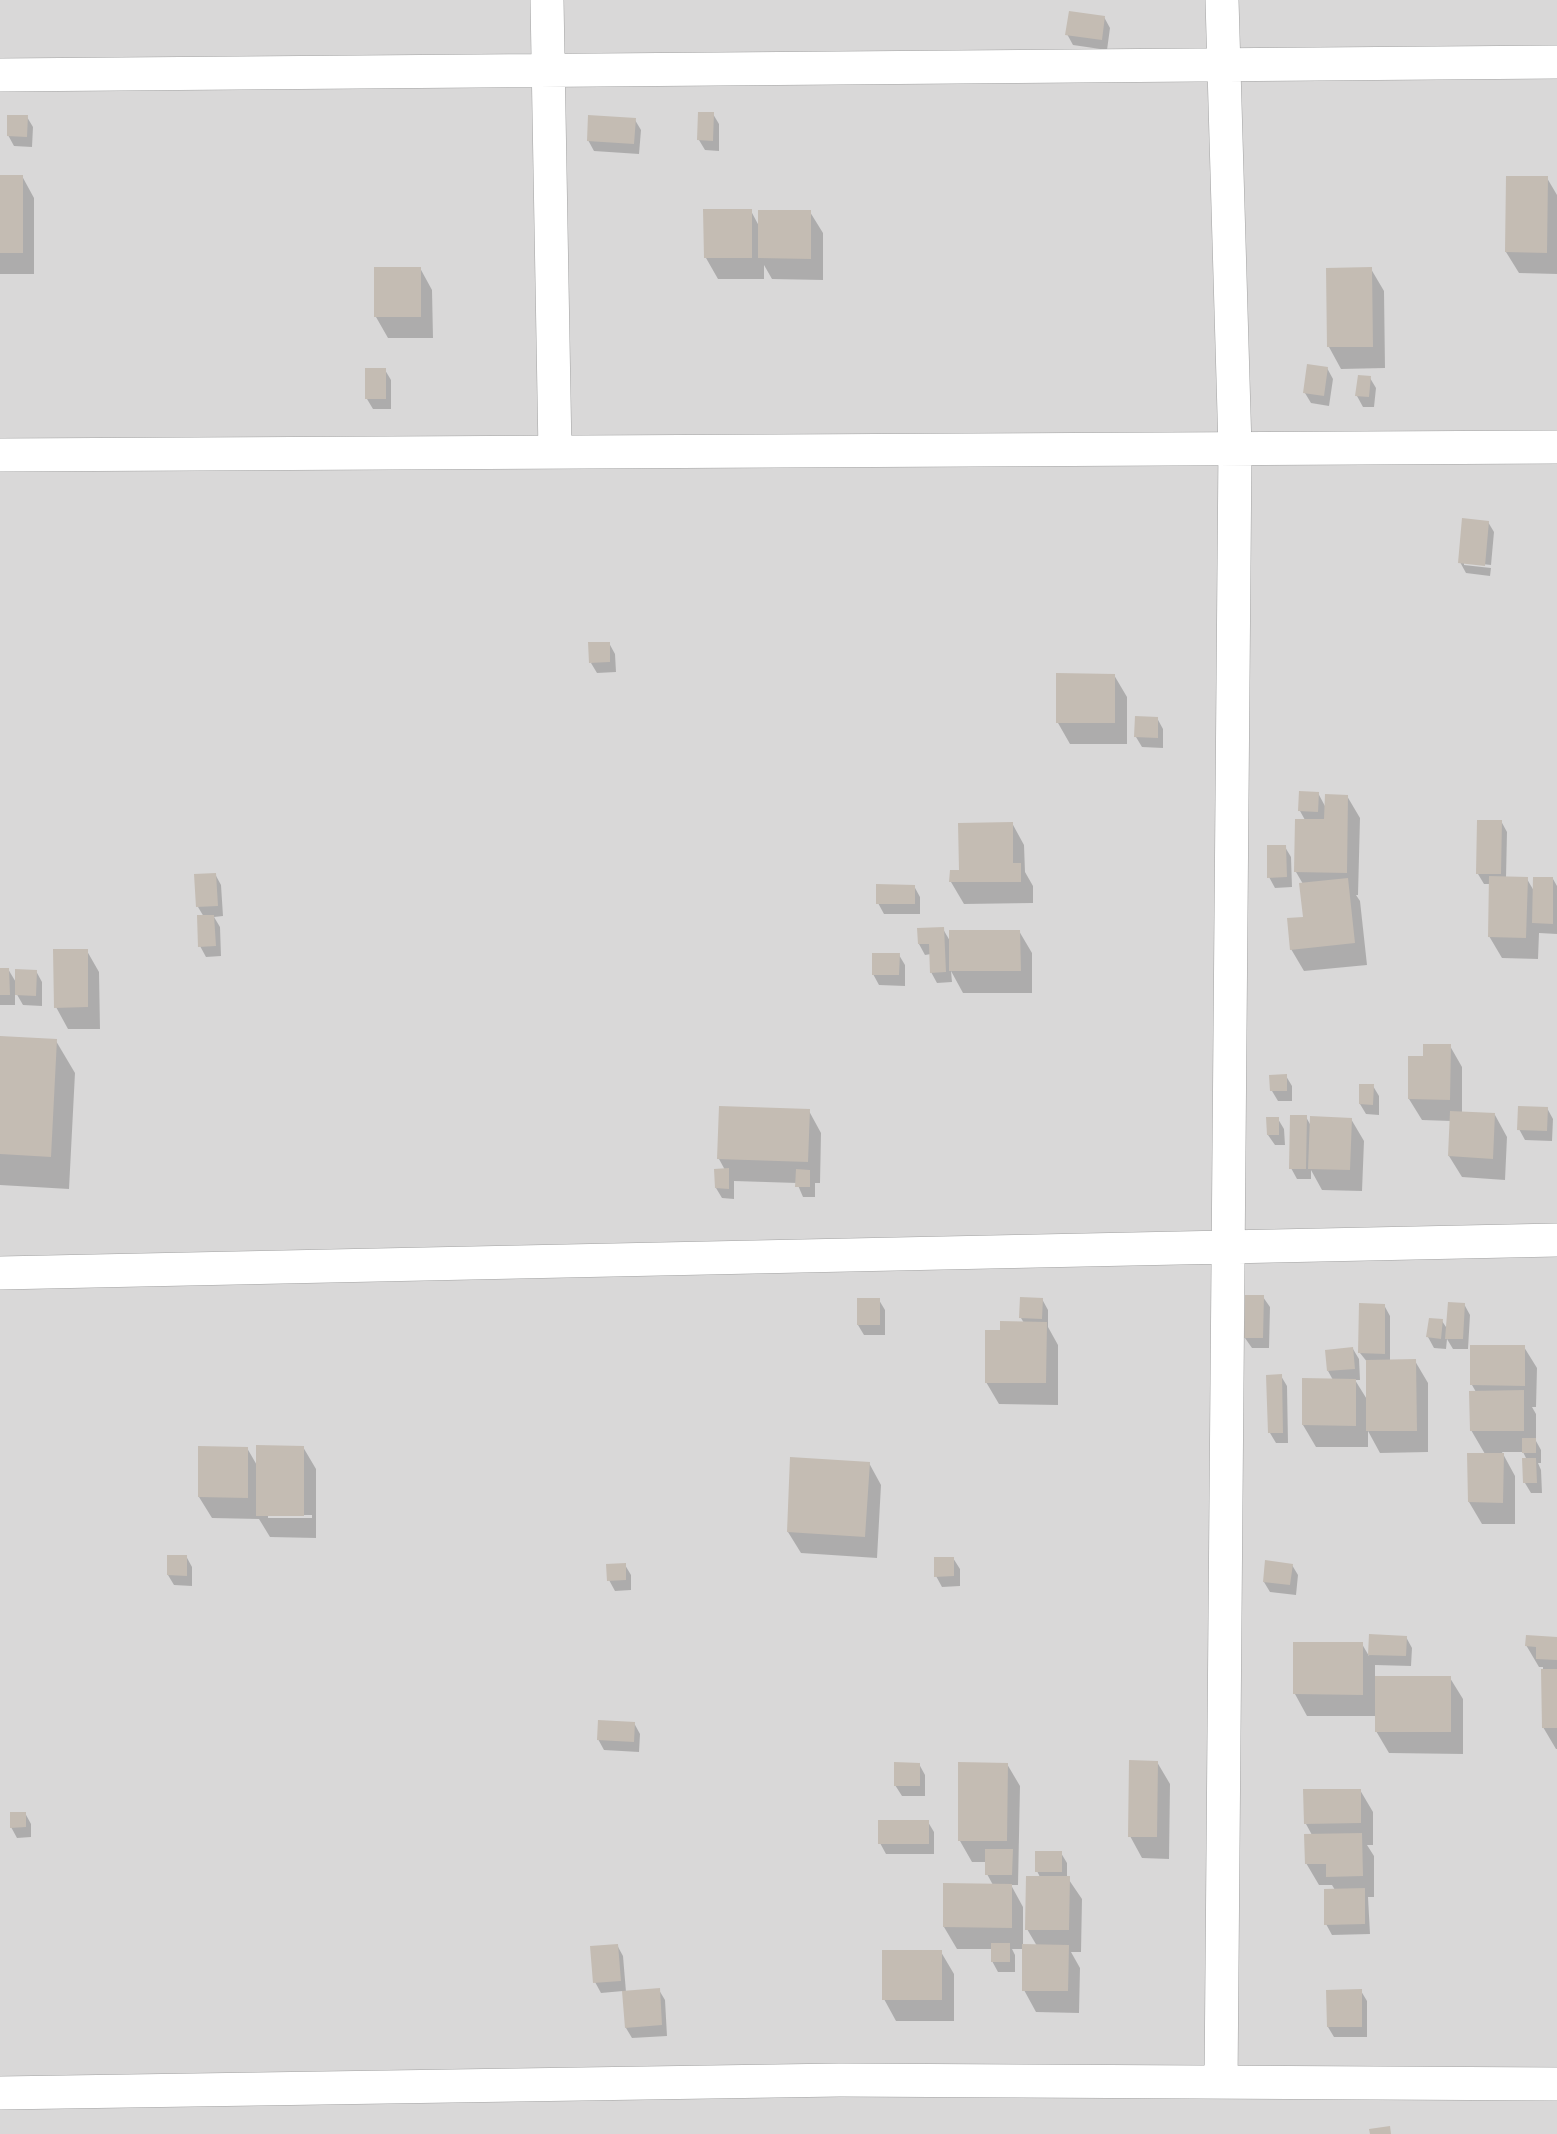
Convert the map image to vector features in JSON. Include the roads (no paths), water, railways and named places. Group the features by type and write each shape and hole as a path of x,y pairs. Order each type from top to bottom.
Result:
{"street":[{"path":"547,0 555,452"},
{"path":"1221,2082 1235,448 1222,0"},
{"path":"0,75 1557,62"},
{"path":"0,455 1557,447"},
{"path":"0,1273 1557,1240"},
{"path":"0,2093 840,2080 1557,2084"}]}
